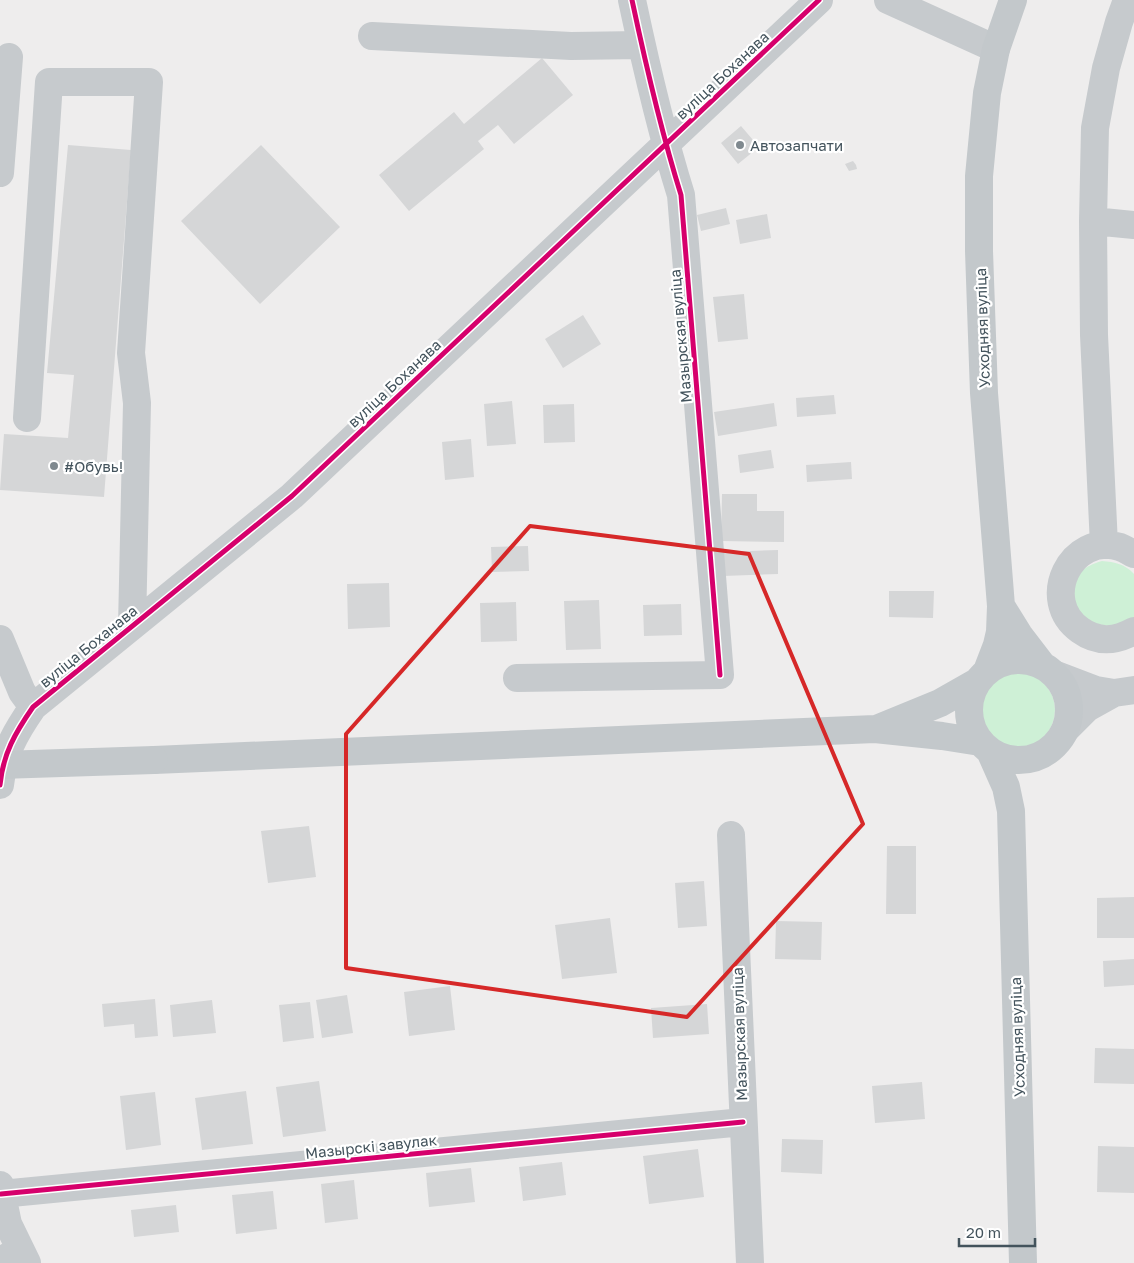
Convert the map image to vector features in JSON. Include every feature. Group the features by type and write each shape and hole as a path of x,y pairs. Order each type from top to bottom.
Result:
{"main road":[{"path":"996,49 1012,0"},
{"name":"Усходняя вуліца","path":"982,676 997,645 1000,632 1001,606 984,392 979,251 979,176 987,93 996,49"},
{"name":"Усходняя вуліца","path":"1001,606 1019,635 1048,669"},
{"path":"0,765 875,730 942,736 985,747 1004,759 1023,761 1041,755 1058,742 1066,729 1069,715 1068,699 1063,685 1048,669 1028,660 1012,660 999,663 940,703 875,730"},
{"path":"982,676 971,693 969,706 973,731 985,747"},
{"name":"Усходняя вуліца","path":"985,747 1006,787 1011,811 1024,1263"},
{"name":"Усходняя вуліца","path":"1011,811 1016,786 1041,755"}],"street":[{"name":"Мазырская вуліца","path":"517,678 720,674 681,195 666,145 632,0"},
{"name":"вуліца Боханава","path":"0,785 1,769 13,736 33,707 292,496 819,0"},
{"path":"888,0 996,49"},
{"path":"1104,545 1094,336 1093,221 1095,128 1106,68 1127,0"},
{"path":"372,36 571,46 642,45"},
{"path":"0,173 9,57"},
{"path":"26,418 49,82 149,82 131,353 137,403 132,626"},
{"path":"1093,221 1134,225"},
{"path":"1134,554 1120,547 1104,545 1093,547 1079,555 1068,567 1060,586 1061,603 1067,618 1072,625 1091,637 1113,640 1134,631"},
{"path":"0,639 22,692 33,707"},
{"path":"1048,669 1096,690 1124,692"},
{"path":"1066,729 1088,708 1124,692"},
{"name":"Мазырская вуліца","path":"731,835 750,1263"},
{"name":"Мазырскі завулак","path":"1,1190 743,1122"},
{"path":"1,1190 16,1258"}],"highlighted area":[{"path":"530,526 749,554 863,824 687,1017 346,968 346,734"}],"green space":[{"path":"1102,561 1120,564 1134,574 1134,618 1121,629 1079,620 1071,589 1077,578 1086,568"},
{"path":"1017,672 1032,675 1044,683 1052,695 1055,710 1052,725 1044,737 1032,745 1017,748 1002,745 990,737 982,725 979,710 982,695 990,683 1002,675"}],"building":[{"path":"542,58 573,95 514,144 498,125 478,141 484,149 409,211 379,175 454,112 464,124"},
{"name":"Автозапчати","path":"741,126 759,147 738,164 721,143"},
{"path":"68,145 131,150 104,497 0,490 4,434 68,438 74,375 47,373"},
{"path":"261,145 340,227 260,304 181,221"},
{"path":"853,161 857,169 849,171 845,164"},
{"path":"726,208 730,224 701,231 697,215"},
{"path":"767,214 771,238 740,244 736,220"},
{"path":"744,294 748,339 718,342 713,297"},
{"path":"583,315 601,344 563,368 545,339"},
{"path":"834,395 836,414 797,417 796,398"},
{"path":"512,401 516,444 487,446 484,404"},
{"path":"774,403 777,426 718,436 714,412"},
{"path":"574,404 575,442 544,443 543,405"},
{"path":"471,439 474,477 445,480 442,442"},
{"path":"771,450 774,468 740,473 738,455"},
{"path":"851,462 852,479 807,482 806,465"},
{"path":"722,494 757,494 757,511 784,511 784,542 721,541"},
{"path":"528,546 529,571 492,572 491,547"},
{"path":"778,550 778,574 723,576 722,552"},
{"path":"389,583 390,627 348,629 347,584"},
{"path":"889,591 934,591 933,618 889,617"},
{"path":"599,600 601,649 566,650 564,601"},
{"path":"516,602 517,641 481,642 480,603"},
{"path":"681,604 682,635 644,636 643,605"},
{"path":"309,826 316,877 268,883 261,831"},
{"path":"887,846 916,846 916,914 886,914"},
{"path":"704,881 707,926 678,928 675,883"},
{"path":"1134,897 1134,938 1097,938 1097,898"},
{"path":"610,918 617,973 562,979 555,925"},
{"path":"776,921 822,922 821,960 775,959"},
{"path":"1134,959 1134,985 1104,987 1103,961"},
{"path":"450,986 455,1030 409,1036 404,992"},
{"path":"347,995 353,1033 322,1038 316,1000"},
{"path":"155,999 158,1036 135,1038 134,1024 104,1027 102,1004"},
{"path":"212,1000 216,1033 173,1037 170,1005"},
{"path":"310,1002 314,1038 283,1042 279,1005"},
{"path":"707,1004 709,1034 653,1038 651,1008"},
{"path":"1095,1048 1134,1049 1134,1084 1094,1083"},
{"path":"319,1081 326,1131 283,1137 276,1087"},
{"path":"922,1082 925,1119 875,1123 872,1086"},
{"path":"246,1091 253,1144 202,1150 195,1098"},
{"path":"155,1092 161,1145 126,1150 120,1096"},
{"path":"782,1139 823,1140 822,1174 781,1172"},
{"path":"1098,1146 1134,1147 1134,1193 1097,1192"},
{"path":"698,1149 704,1197 649,1204 643,1156"},
{"path":"562,1162 566,1195 523,1201 519,1167"},
{"path":"471,1168 475,1202 429,1207 426,1173"},
{"path":"354,1180 358,1219 325,1223 321,1184"},
{"path":"273,1191 277,1229 236,1234 232,1195"},
{"path":"176,1205 179,1232 134,1237 131,1210"}],"cycle path":[{"path":"632,0 654,98 681,195 720,675"},
{"path":"0,785 4,763 11,744 33,707 292,496 819,0"},
{"path":"1,1194 743,1122"}],"place":[{"name":"Автозапчати","path":"740,145"},
{"name":"#Обувь!","path":"54,466"}]}
